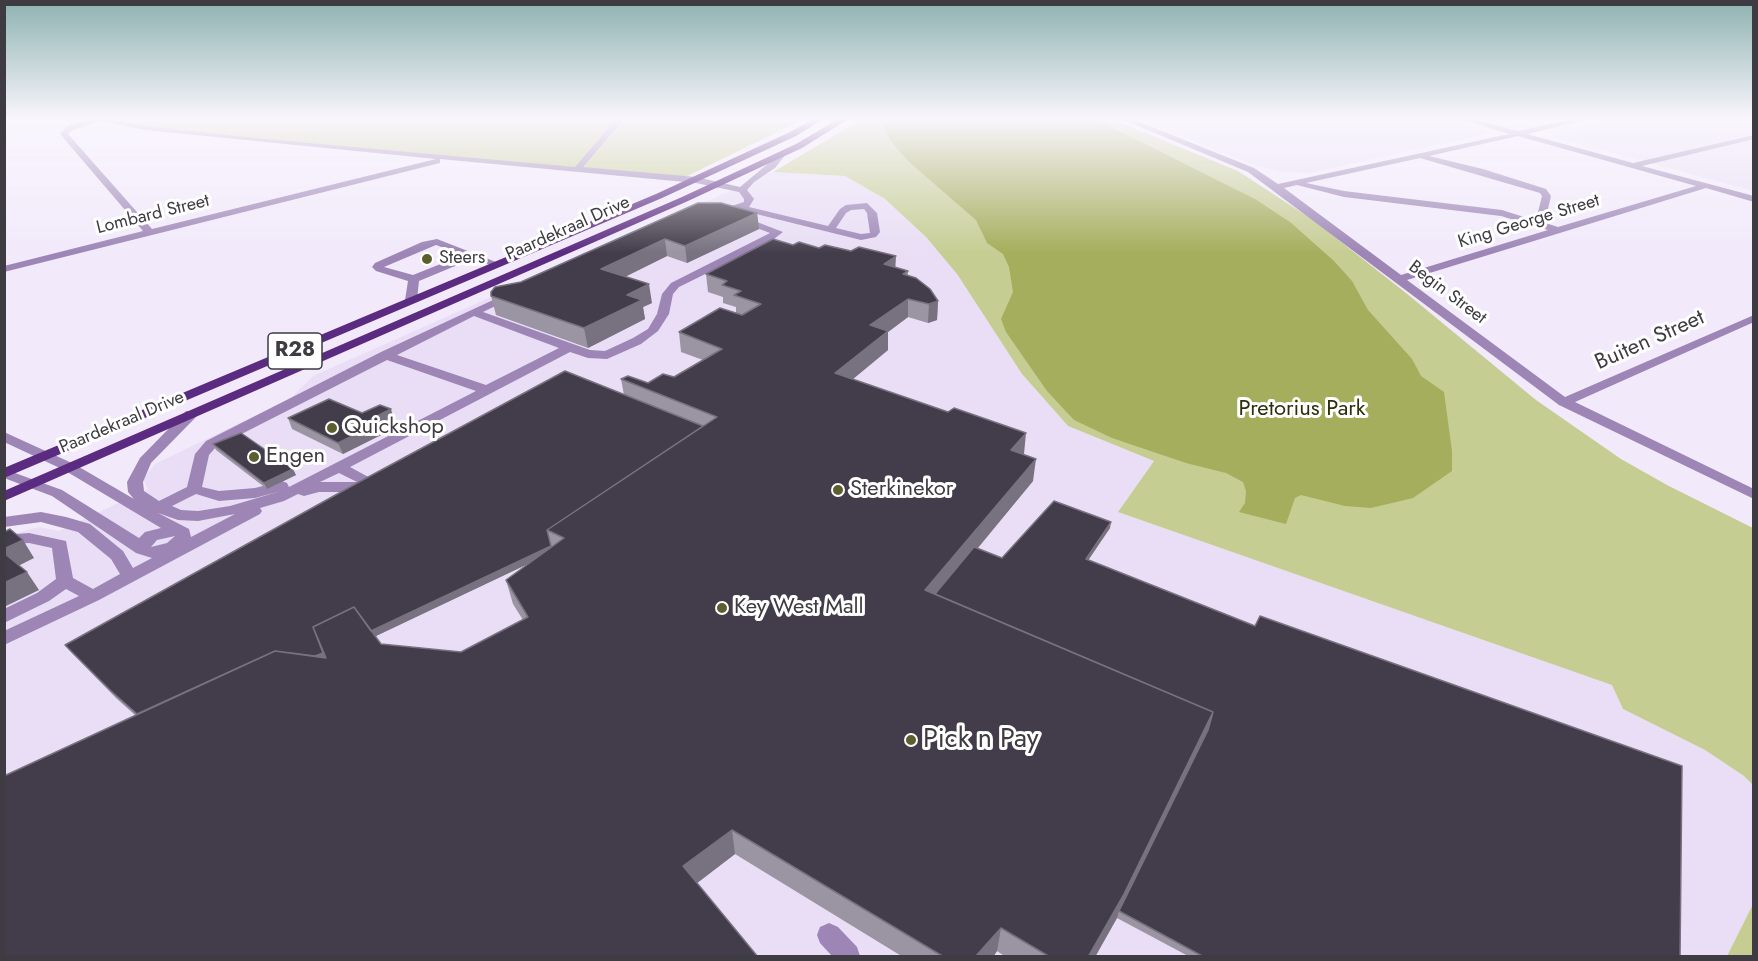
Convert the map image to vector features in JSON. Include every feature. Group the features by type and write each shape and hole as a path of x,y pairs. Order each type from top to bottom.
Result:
{"main road":[{"name":"Paardekraal Drive","path":"5,474 732,163"},
{"name":"Paardekraal Drive","path":"4,497 586,243 762,163"}],"street":[{"path":"88,163 150,233"},
{"name":"Lombard Street","path":"4,270 430,163"},
{"path":"473,312 568,348 599,356 615,352 652,332 663,314 668,294 675,285 778,232 744,220 711,214 748,204 750,199 742,190 696,180 506,163"},
{"path":"578,169 583,163"},
{"path":"742,190 751,180 775,163"},
{"name":"Begin Street","path":"1231,163 1251,170 1278,187 1564,402 1754,495"},
{"path":"1278,187 1291,180 1329,176 1389,163"},
{"path":"1447,163 1544,191 1547,196 1542,213 1529,220"},
{"path":"1622,163 1754,199"},
{"path":"1633,166 1646,163"},
{"path":"1234,164 1272,173"},
{"path":"1291,180 1344,194 1502,213 1557,231"},
{"name":"King George Street","path":"1398,279 1704,186"},
{"path":"740,207 856,236 873,235 875,229 872,213 867,206 849,207 843,211 831,229"},
{"path":"472,255 414,279 377,267 433,243 472,255 496,264"},
{"path":"411,300 414,279"},
{"path":"194,489 202,454 211,444 385,355 525,289"},
{"name":"Buiten Street","path":"1564,402 1754,318"},
{"path":"5,474 57,493 141,547 144,552 150,553 177,537 279,498 568,348"},
{"path":"385,355 488,390"},
{"path":"177,537 136,492 135,482 145,461 191,414"},
{"path":"4,436 152,510"},
{"path":"4,639 130,576 177,537 198,516 230,511 319,488 371,487 339,467"},
{"path":"152,510 194,489 207,494 237,495 273,489 304,478 322,475"},
{"path":"4,522 41,517 60,519 84,528 117,555 130,576"},
{"path":"4,540 29,538 60,545 65,581"},
{"path":"65,581 93,596"},
{"path":"4,617 43,597 65,581"},
{"path":"829,935 848,957"}],"shaded area":[{"path":"910,163 1183,163 1255,199 1290,222 1334,261 1352,281 1368,310 1412,359 1421,376 1444,392 1452,451 1452,471 1413,498 1371,508 1345,506 1301,495 1295,498 1286,524 1239,512 1245,503 1246,491 1243,482 1226,473 1186,463 1112,438 1074,420 1047,391 1006,332 1001,319 1013,292 1009,267 1003,254 987,243 976,220"},
{"path":"1249,163 1356,163 1310,173 1282,172"},
{"path":"1650,163 1753,163 1753,191"},
{"path":"773,172 845,176 885,199 926,237 957,274 1022,374 1068,426 1154,461 1118,512 1613,685 1623,709 1705,750 1744,776 1753,785 1753,904 1727,956 5,956 5,536 39,527 59,531 148,489 143,479 155,464 291,398 313,376"}],"green space":[{"path":"501,163 714,163 679,180"},
{"name":"Pretorius Park","path":"788,163 1218,163 1238,171 1313,220 1536,400 1621,459 1753,528 1753,785 1744,776 1705,750 1623,709 1612,685 1118,512 1154,461 1068,426 1022,374 957,274 926,237 885,199 845,176 773,172"},
{"path":"1753,904 1753,956 1727,956"}],"building":[{"path":"698,203 721,203 757,213 685,246 665,239 601,269 649,284 627,295 642,300 584,328 491,296 495,287 521,282"},
{"name":"Key West Mall","path":"773,239 793,245 799,242 819,248 825,245 851,251 859,247 896,256 884,264 908,271 903,274 916,278 930,289 938,301 929,304 908,299 870,325 888,331 835,373 948,412 954,408 1026,433 1011,450 1036,459 925,590 1213,712 1124,894 1088,957 1050,957 1001,928 975,957 944,957 732,830 683,866 758,957 4,957 4,776 275,651 326,658 313,627 354,607 381,644 461,652 528,617 506,580 564,538 547,530 717,417 621,379 628,376 648,383 663,374 674,377 722,349 679,332 720,308 742,315 761,304 734,295 741,291 722,285 727,281 706,274"},
{"path":"565,371 703,426 547,530 551,546 371,631 354,607 313,627 323,653 315,656 275,651 137,714 65,645 359,482"},
{"path":"329,399 362,413 380,405 391,409 371,419 379,423 338,443 288,418"},
{"path":"241,433 293,469 264,483 213,444"},
{"path":"1054,501 1111,522 1086,559 1255,626 1260,616 1682,766 1680,957 1204,957 1119,911 1208,730 1213,712 935,594 974,547 1002,558"},
{"path":"10,529 23,540 4,549 4,532"},
{"path":"4,553 27,572 4,583"}],"place":[{"name":"Steers","path":"427,259"},
{"name":"Quickshop","path":"332,428"},
{"name":"Engen","path":"254,457"},
{"name":"Sterkinekor","path":"838,490"},
{"name":"Key West Mall","path":"722,608"},
{"name":"Pick n Pay","path":"911,740"}]}
